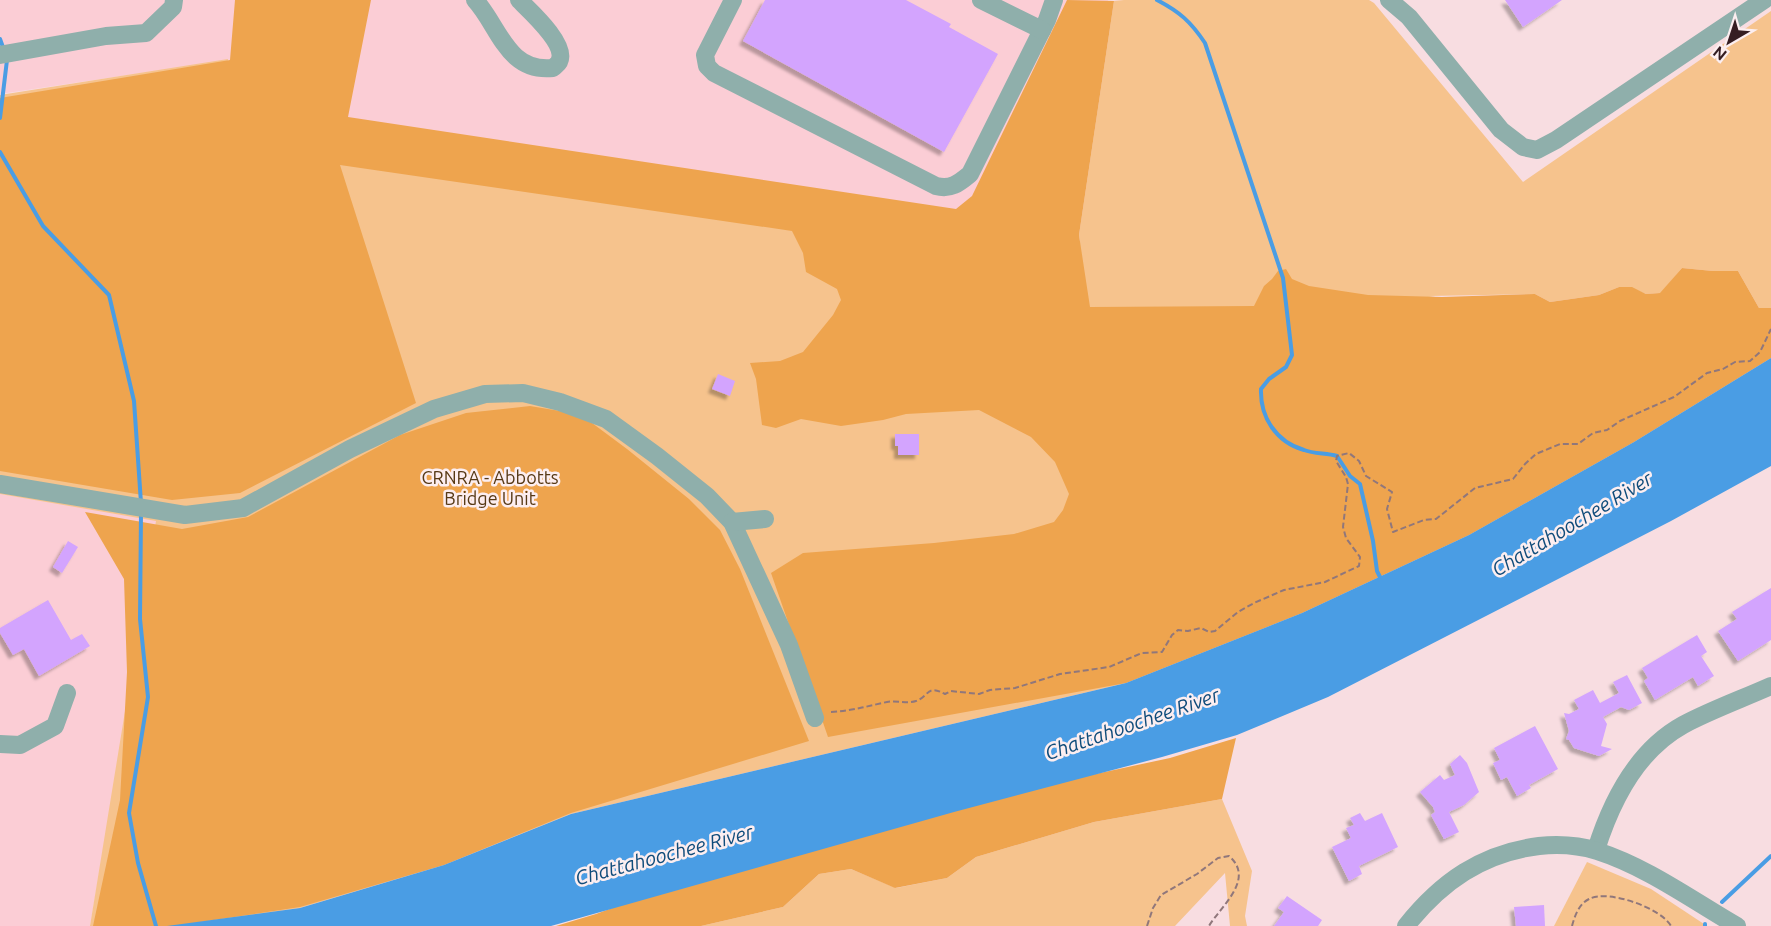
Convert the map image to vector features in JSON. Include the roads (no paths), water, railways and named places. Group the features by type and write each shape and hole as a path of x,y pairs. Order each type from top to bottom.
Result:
{"street":[{"path":"0,55 106,36 146,33 172,7 174,0"},
{"path":"475,0 510,52 529,66 543,69 553,68 560,61 561,54 549,31 519,0"},
{"path":"733,0 705,54 706,66 714,73 946,189 970,174 1042,30 1054,0"},
{"path":"981,0 1042,30"},
{"path":"1389,0 1409,16 1501,130 1523,147 1537,150 1556,140 1764,0"},
{"path":"0,484 185,515 243,508 350,449 434,409 485,394 523,393 560,402 606,419 707,496 732,522 823,715"},
{"path":"732,522 765,519"},
{"path":"1596,850 1606,819 1624,783 1645,756 1683,725 1771,686"},
{"path":"0,744 20,745 55,726 67,693"},
{"path":"1406,926 1443,887 1478,863 1515,849 1554,845 1596,850 1632,864 1737,926"}],"water":[{"name":"Chattahoochee River","path":"1771,358 1771,466 1671,521 1328,697 1237,735 551,926 167,926 300,908 444,865 571,814 1126,683 1302,613 1469,535 1634,442"}],"waterway":[{"path":"1157,0 1184,18 1205,43 1283,278 1292,355 1286,367 1269,379 1261,389 1263,409 1272,427 1285,441 1312,452 1337,456 1350,476 1360,484 1380,577"},
{"path":"0,39 4,50"},
{"path":"0,118 7,60"},
{"path":"0,152 43,226 109,295 134,401 141,503"},
{"path":"141,513 140,619 148,697 129,813 138,863 156,926"},
{"path":"1722,902 1771,856"}],"park label":[{"name":"CRNRA - Abbotts Bridge Unit","path":"490,488"}]}
